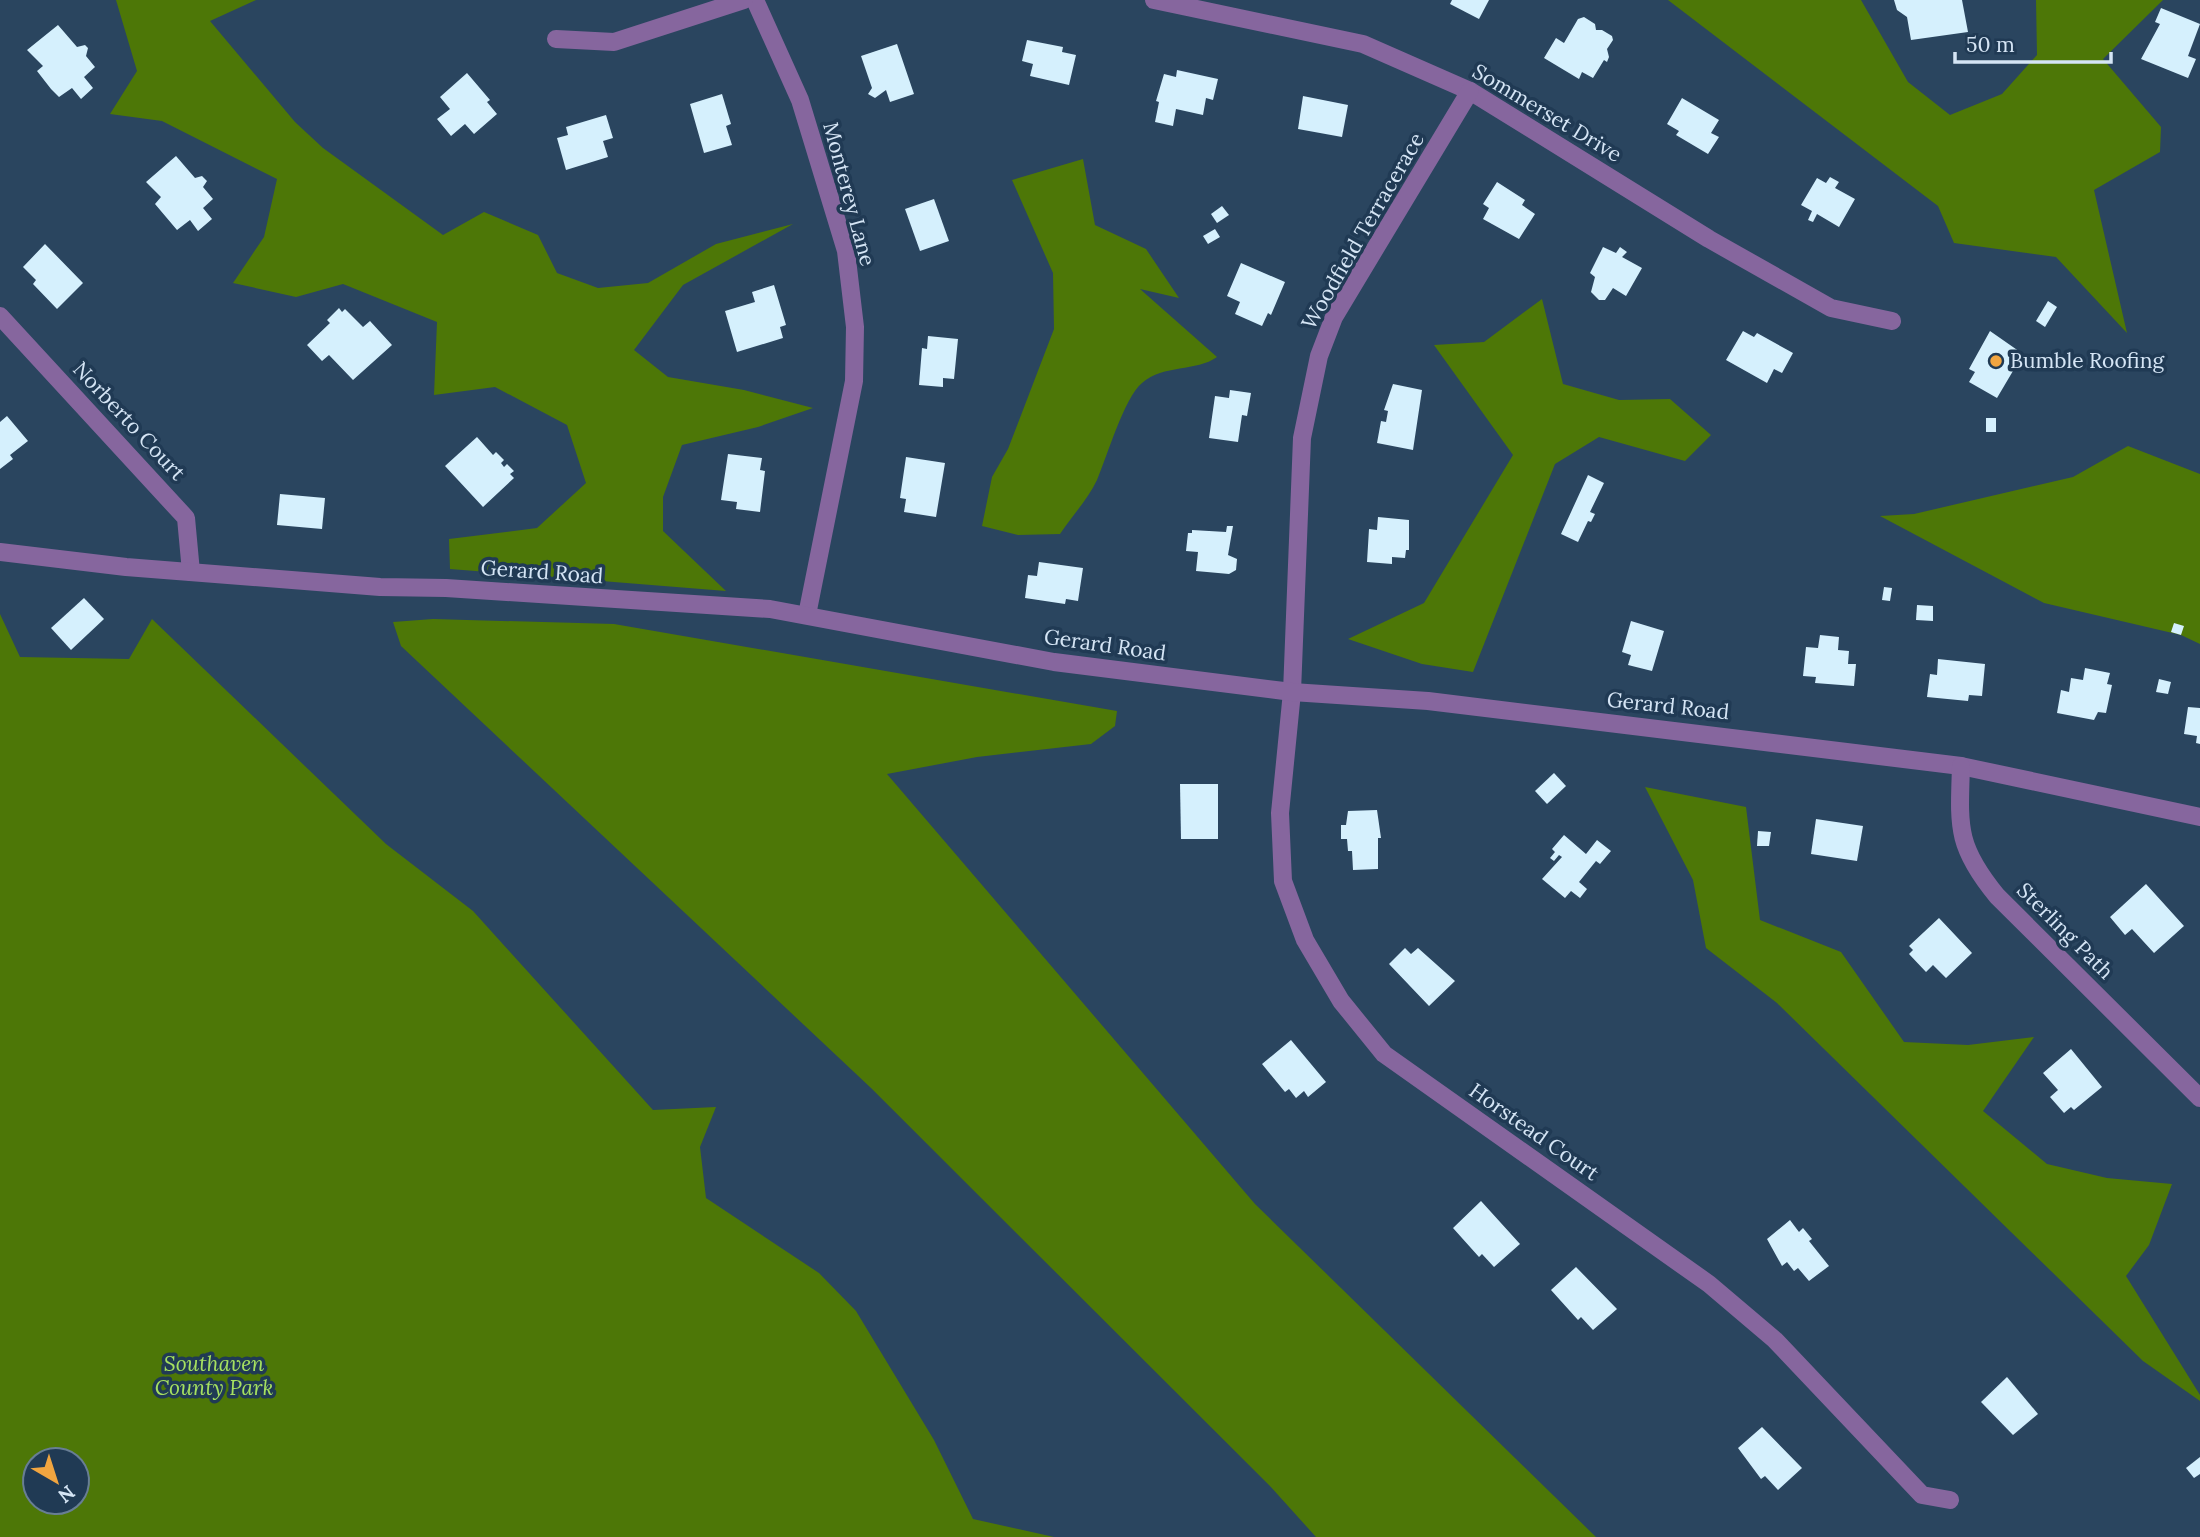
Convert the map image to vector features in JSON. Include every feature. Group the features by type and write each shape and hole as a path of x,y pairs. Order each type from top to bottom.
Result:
{"street":[{"path":"556,38 614,42 744,0"},
{"name":"Monterey Lane","path":"755,0 800,100 846,251 855,327 854,381 807,615"},
{"name":"Sommerset Drive","path":"1154,0 1238,8 1363,44 1470,91 1709,239 1831,308 1892,321"},
{"name":"Woodfield Terracerace","path":"1292,692 1302,438 1319,356 1334,317 1470,91"},
{"name":"Norberto Court","path":"0,316 186,517 191,572"},
{"name":"Gerard Road","path":"0,552 191,572 380,587 446,588 770,609 1054,662 1292,692 1428,701 1961,766 2200,817"},
{"name":"Horstead Court","path":"1292,692 1280,813 1283,881 1311,950 1341,1001 1384,1054 1709,1284 1775,1340 1922,1495 1950,1500"},
{"name":"Sterling Path","path":"1961,766 1959,831 1978,873 1997,896 2200,1098"}],"green space":[{"path":"116,0 256,0 210,21 295,122 323,148 443,235 484,212 538,235 557,273 598,288 648,283 716,244 793,224 683,285 634,350 668,377 744,390 813,408 758,427 682,445 663,497 663,531 726,591 450,569 449,539 537,528 586,483 567,425 495,387 434,395 437,322 343,284 296,297 233,283 264,237 277,179 162,121 110,114 137,71"},
{"path":"1668,0 1861,0 1908,82 1950,115 2002,94 2037,55 2036,0 2163,0 2103,59 2161,127 2160,152 2094,190 2127,333 2056,257 1954,243 1938,206"},
{"path":"1083,159 1095,225 1146,249 1179,298 1140,289 1217,357 1200,365 1160,373 1142,383 1122,414 1097,480 1060,534 1018,535 982,526 992,477 1008,449 1054,329 1053,273 1012,180"},
{"path":"1542,299 1563,384 1619,400 1670,399 1711,435 1685,461 1599,437 1555,464 1473,672 1422,664 1348,639 1424,603 1513,455 1434,345 1484,342"},
{"path":"2128,446 2200,474 2200,644 2181,635 2044,603 1880,516 1914,514 2073,477"},
{"name":"Southaven County Park","path":"0,614 20,657 129,659 152,619 386,844 473,911 653,1110 716,1107 700,1147 706,1198 819,1273 856,1311 934,1440 973,1519 1054,1537 0,1537"},
{"path":"433,619 614,624 1117,711 1115,726 1091,744 977,757 887,774 1255,1204 1596,1537 1316,1537 1269,1485 871,1088 401,646 393,622"},
{"path":"1645,787 1746,807 1760,920 1841,952 1904,1042 1968,1045 2034,1037 1983,1111 2047,1164 2107,1178 2172,1184 2149,1245 2126,1276 2200,1395 2200,1401 2143,1361 1777,1003 1706,948 1693,880"}],"building":[{"path":"1452,0 1489,0 1479,19 1450,4"},
{"path":"1894,0 1962,0 1968,32 1911,40 1907,17 1897,10"},
{"path":"2161,8 2200,24 2188,56 2196,59 2188,78 2141,59 2160,24 2155,22"},
{"path":"1584,17 1595,24 1596,30 1602,30 1612,36 1613,40 1607,49 1607,62 1604,60 1593,78 1582,72 1579,79 1544,58 1556,38 1564,43 1578,19"},
{"path":"58,25 77,47 85,45 88,48 86,56 95,67 84,77 93,88 81,99 72,88 59,97 37,71 43,66 27,50"},
{"path":"1027,40 1063,47 1062,52 1076,55 1069,85 1030,76 1033,64 1022,61"},
{"path":"897,44 914,94 890,102 886,90 875,98 868,94 872,88 861,56"},
{"path":"1177,70 1218,79 1213,100 1206,98 1203,115 1176,109 1173,126 1155,122 1159,102 1156,101 1164,74 1176,77"},
{"path":"467,73 490,100 487,102 497,114 474,134 465,124 451,136 437,119 450,109 440,97"},
{"path":"722,94 731,124 726,126 732,145 704,153 690,104"},
{"path":"1303,96 1348,105 1342,137 1298,129"},
{"path":"1682,98 1719,120 1711,133 1719,137 1708,154 1676,135 1679,131 1667,124"},
{"path":"606,115 613,138 603,141 608,157 566,170 557,138 568,135 566,127"},
{"path":"176,156 195,178 202,176 207,181 203,187 213,199 203,208 212,219 198,231 190,220 177,230 155,204 161,197 146,182"},
{"path":"1830,177 1839,182 1835,188 1855,199 1839,227 1817,214 1813,222 1808,220 1812,211 1801,205 1817,178 1826,183"},
{"path":"1497,182 1525,200 1522,205 1535,214 1519,239 1483,219 1489,208 1483,204"},
{"path":"934,199 949,241 920,251 905,209"},
{"path":"1222,206 1229,215 1217,223 1211,214"},
{"path":"1215,229 1220,237 1208,244 1203,236"},
{"path":"45,244 83,283 57,309 33,284 36,280 23,267"},
{"path":"1603,247 1616,253 1620,247 1627,252 1622,257 1642,268 1626,296 1613,288 1605,300 1599,300 1591,292 1595,277 1590,273"},
{"path":"1241,263 1285,282 1271,315 1268,313 1262,326 1235,314 1240,302 1227,296"},
{"path":"774,285 786,325 780,327 783,338 737,352 725,311 755,302 752,292"},
{"path":"2048,301 2057,307 2045,327 2036,321"},
{"path":"339,308 342,312 345,309 363,327 370,321 392,345 353,380 329,355 322,361 307,345 330,323 327,320"},
{"path":"1743,331 1754,337 1757,333 1793,353 1782,373 1774,369 1767,383 1726,360"},
{"name":"Bumble Roofing","path":"1990,331 2023,354 1997,398 1969,382 1975,372 1969,369"},
{"path":"928,336 958,339 954,379 943,378 943,387 919,385 922,348 927,349"},
{"path":"1393,384 1422,390 1413,450 1377,443 1381,421 1386,422 1388,411 1384,410"},
{"path":"1230,390 1251,393 1247,416 1242,415 1238,442 1209,438 1215,396 1229,398"},
{"path":"7,416 28,441 10,455 13,459 0,469 0,422"},
{"path":"1986,418 1996,418 1996,432 1986,432"},
{"path":"477,437 493,455 496,452 504,460 501,463 504,467 507,464 514,471 510,474 514,478 483,507 445,466"},
{"path":"728,454 762,458 760,470 765,471 760,512 736,509 737,502 721,500"},
{"path":"906,457 945,463 936,517 904,512 906,499 900,498"},
{"path":"1588,475 1604,483 1590,512 1595,514 1591,522 1588,521 1578,542 1561,534"},
{"path":"280,494 325,498 322,529 277,525"},
{"path":"1378,517 1409,520 1409,550 1406,550 1405,558 1392,557 1392,564 1367,562 1369,529 1377,530"},
{"path":"1227,526 1233,526 1228,555 1237,559 1236,570 1229,574 1196,571 1198,552 1186,551 1188,533 1192,533 1192,530 1226,532"},
{"path":"1039,562 1083,568 1078,601 1066,599 1065,604 1025,598 1028,575 1037,576"},
{"path":"1884,587 1892,588 1890,601 1882,600"},
{"path":"84,598 104,619 71,650 51,628"},
{"path":"1917,605 1933,606 1933,621 1916,620"},
{"path":"1631,621 1664,631 1652,671 1628,665 1631,655 1622,652"},
{"path":"2174,623 2184,626 2181,635 2171,632"},
{"path":"1820,635 1839,637 1838,650 1849,651 1848,664 1856,664 1854,686 1815,683 1816,677 1803,676 1806,647 1818,648"},
{"path":"1938,659 1985,664 1982,696 1969,695 1968,701 1927,697 1930,674 1937,675"},
{"path":"2085,668 2110,673 2107,684 2112,685 2106,713 2098,712 2094,720 2057,713 2061,690 2069,692 2071,678 2083,680"},
{"path":"2159,679 2171,682 2168,694 2156,692"},
{"path":"2188,707 2200,708 2200,744 2196,743 2197,736 2184,734"},
{"path":"1554,773 1566,786 1547,804 1535,791"},
{"path":"1180,784 1218,784 1218,839 1181,839"},
{"path":"1377,810 1381,838 1378,838 1378,869 1353,870 1352,851 1348,851 1347,839 1341,839 1341,825 1346,825 1348,811"},
{"path":"1816,819 1863,826 1857,861 1811,854"},
{"path":"1758,831 1771,832 1769,846 1757,846"},
{"path":"1564,835 1586,854 1597,840 1611,851 1600,864 1596,861 1579,882 1587,889 1580,898 1571,891 1565,898 1542,879 1562,857 1559,855 1554,861 1550,858 1555,852 1552,849"},
{"path":"2146,884 2184,926 2154,953 2132,929 2125,935 2110,917"},
{"path":"1939,918 1972,953 1946,978 1933,965 1926,972 1909,954 1913,950 1909,946"},
{"path":"1405,948 1411,954 1418,948 1455,981 1429,1006 1389,964"},
{"path":"1291,1040 1326,1082 1308,1097 1304,1091 1296,1098 1289,1089 1285,1092 1262,1064"},
{"path":"2071,1049 2102,1087 2074,1110 2071,1107 2064,1113 2050,1097 2058,1090 2043,1073"},
{"path":"1481,1201 1520,1244 1494,1267 1482,1254 1479,1257 1453,1228"},
{"path":"1790,1220 1799,1232 1803,1228 1812,1239 1809,1241 1829,1266 1809,1281 1798,1268 1794,1271 1787,1262 1782,1266 1767,1239"},
{"path":"1576,1267 1617,1309 1593,1330 1581,1317 1578,1320 1551,1290"},
{"path":"2007,1377 2038,1414 2013,1435 1981,1402"},
{"path":"1762,1427 1802,1468 1778,1490 1765,1476 1761,1479 1738,1448"},
{"path":"2200,1457 2200,1474 2194,1478 2186,1468"}],"place":[{"name":"Bumble Roofing","path":"1996,361"}]}
